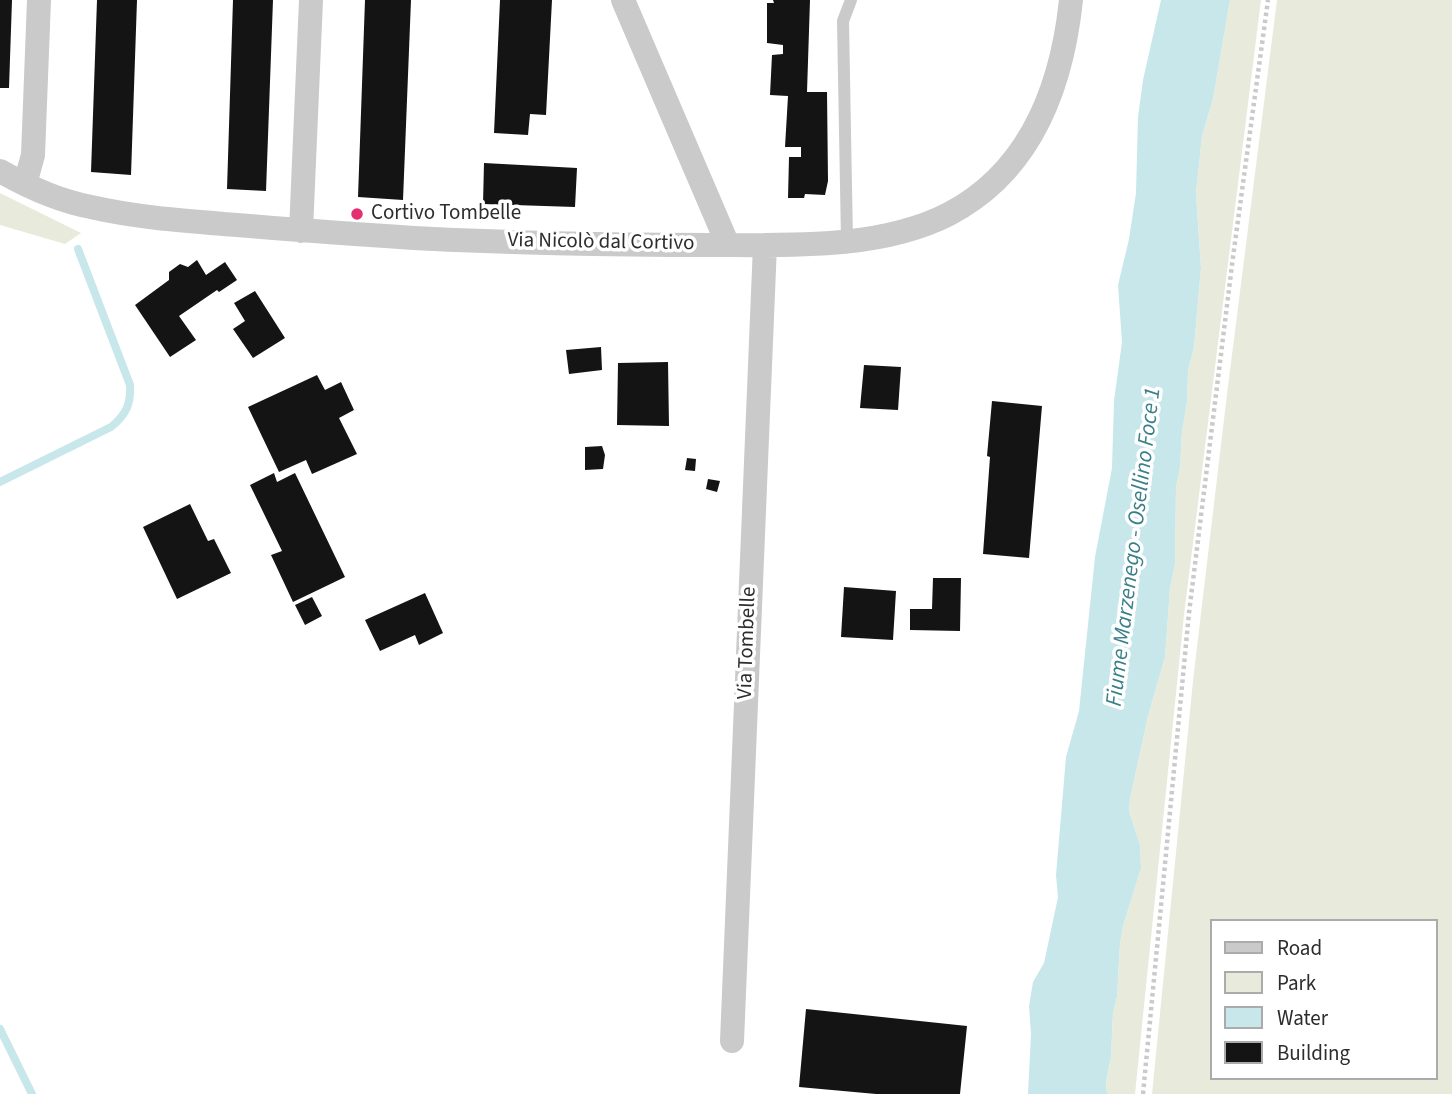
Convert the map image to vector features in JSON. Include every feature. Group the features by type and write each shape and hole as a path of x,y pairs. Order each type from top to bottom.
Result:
{"street":[{"path":"25,184 33,155 39,0"},
{"path":"301,231 311,0"},
{"path":"623,0 728,245"},
{"name":"Via Nicolò dal Cortivo","path":"0,172 51,195 126,214 301,231 488,242 610,245 765,245 847,241 900,233 950,213 992,184 1026,146 1052,95 1067,35 1071,0"},
{"name":"Via Tombelle","path":"732,1041 765,245"}],"lane":[{"path":"847,241 843,21 851,0"}],"path":[{"path":"1143,1094 1189,614 1268,0"}],"green space":[{"path":"1230,0 1261,0 1184,615 1135,1094 1107,1094 1120,944 1141,868 1140,845 1129,811 1130,799 1148,716 1165,657 1170,588 1175,564 1176,487 1201,268 1196,193 1202,136 1213,99"},
{"path":"1277,0 1452,0 1452,1094 1152,1094 1193,681"},
{"path":"0,193 81,233 65,244 0,225"}],"water":[{"name":"Fiume Marzenego - Osellino Foce 1","path":"1161,0 1230,0 1213,99 1202,136 1196,193 1201,268 1176,487 1175,564 1170,588 1165,657 1148,716 1130,799 1129,811 1140,845 1141,868 1120,944 1107,1094 1028,1094 1031,1034 1029,1006 1033,982 1044,963 1058,897 1056,875 1066,757 1079,711 1095,557 1112,468 1114,401 1122,342 1118,285 1136,193 1138,117 1143,80"}],"building":[{"path":"0,0 12,0 9,88 0,88"},
{"path":"97,0 137,0 131,175 91,172"},
{"path":"233,0 273,0 266,191 227,189"},
{"path":"365,0 411,0 403,200 358,197"},
{"path":"500,0 552,0 546,115 530,114 528,135 494,133"},
{"path":"773,0 810,0 807,92 827,92 828,181 825,195 805,194 804,198 788,198 789,157 801,157 801,147 785,147 788,96 770,95 772,55 783,54 783,45 767,43 767,3 774,3"},
{"path":"484,163 577,168 575,207 483,204"},
{"path":"197,260 206,275 225,262 237,280 179,316 196,340 170,357 135,305 169,280 169,272 180,264 188,267"},
{"path":"255,291 285,338 253,358 233,329 245,321 234,303"},
{"path":"601,347 602,370 569,374 566,350"},
{"path":"668,362 669,426 617,425 618,363"},
{"path":"864,365 901,367 898,410 860,408"},
{"path":"317,375 325,390 341,382 354,410 339,418 357,454 312,474 306,460 279,472 248,407"},
{"path":"992,401 1042,406 1029,558 983,554"},
{"path":"602,446 605,455 603,469 585,470 585,447"},
{"path":"687,458 696,459 695,471 685,470"},
{"path":"274,473 277,482 295,473 345,577 293,602 271,555 282,551 250,485"},
{"path":"708,479 720,481 717,492 706,489"},
{"path":"190,504 208,541 214,539 231,573 177,599 143,527"},
{"path":"933,578 961,578 960,631 910,630 910,609 932,609"},
{"path":"844,587 896,591 893,640 841,637"},
{"path":"425,593 443,633 419,645 415,635 380,651 365,620"},
{"path":"312,597 322,616 305,625 295,605"},
{"path":"806,1009 967,1026 960,1094 876,1094 799,1087"}],"waterway":[{"path":"0,482 111,427 124,413 130,398 130,385 78,249"},
{"path":"0,1029 32,1094"}],"place":[{"name":"Cortivo Tombelle","path":"357,214"}]}
